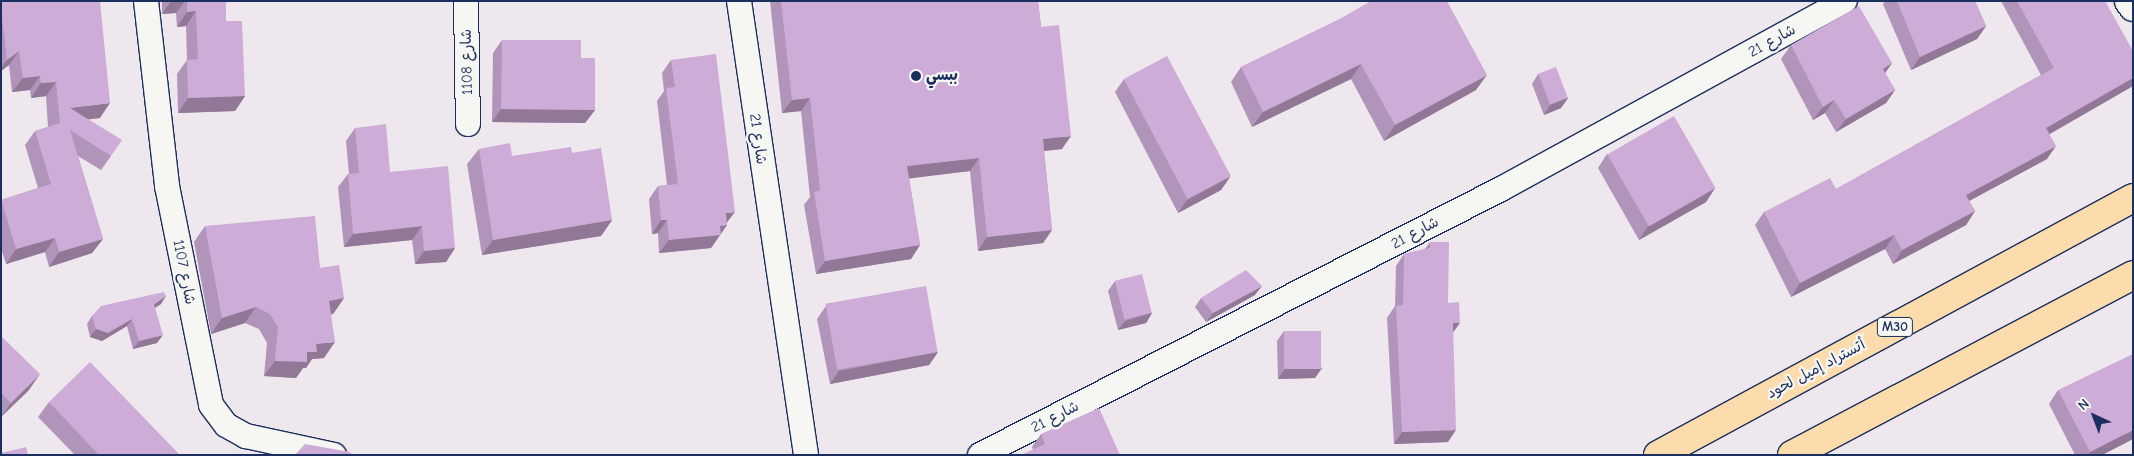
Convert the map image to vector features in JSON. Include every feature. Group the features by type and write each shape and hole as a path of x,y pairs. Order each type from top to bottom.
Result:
{"highway":[{"name":"أتستراد إميل لحود","path":"1658,455 2133,198"},
{"path":"1792,455 2133,275"}],"street":[{"name":"شارع 1107","path":"146,1 168,186 211,405 226,425 246,436 334,455"},
{"name":"شارع 1108","path":"466,1 468,124"},
{"name":"شارع 21","path":"739,1 806,455"},
{"name":"شارع 21","path":"980,455 1500,189 1845,1"},
{"path":"2129,1 2133,7"}],"building":[{"path":"1,1 100,1 110,103 70,108 122,140 111,156 70,130 103,239 59,252 55,238 16,249 1,200 51,184 35,131 60,123 56,82 41,83 40,76 23,78 19,51 7,60"},
{"path":"187,1 226,1 226,21 242,21 245,96 188,98 187,60 198,59 196,11 187,12"},
{"name":"ببسي","path":"781,1 1038,1 1041,27 1059,25 1071,136 1043,139 1052,230 987,237 979,158 907,166 920,245 825,261 814,192 820,190 810,98 792,100"},
{"path":"1371,1 1447,1 1487,75 1395,125 1361,64 1263,112 1241,67 1338,20"},
{"path":"1897,1 1975,1 1986,26 1920,57"},
{"path":"2017,1 2105,1 2133,51 2133,78 2046,128 2056,146 1966,195 1975,211 1902,250 1894,235 1800,283 1764,212 1830,178 1836,189 2054,68"},
{"path":"1859,6 1892,63 1883,69 1895,90 1846,119 1834,100 1823,107 1791,45"},
{"path":"502,40 581,40 581,58 595,58 595,110 501,109"},
{"path":"716,54 735,212 726,213 727,225 720,226 721,235 669,240 667,220 661,220 658,186 678,184 666,88 675,87 671,60"},
{"path":"1167,56 1231,176 1188,199 1124,79"},
{"path":"1556,67 1568,98 1550,105 1538,74"},
{"path":"1674,116 1716,188 1649,226 1607,154"},
{"path":"386,124 390,172 448,166 455,248 424,251 422,226 353,234 348,174 359,173 355,128"},
{"path":"510,143 512,156 571,147 572,153 601,148 612,220 493,240 479,149"},
{"path":"315,216 320,268 339,265 344,298 329,301 335,342 316,344 317,352 307,352 307,362 275,361 278,327 270,314 256,307 222,318 205,226"},
{"path":"1430,242 1449,242 1448,303 1459,302 1460,323 1453,323 1456,430 1402,432 1396,306 1403,305 1404,254 1430,248"},
{"path":"1246,270 1262,286 1213,313 1201,298"},
{"path":"1142,274 1152,313 1125,320 1115,281"},
{"path":"926,286 938,352 837,370 826,304"},
{"path":"164,292 166,296 154,304 163,335 139,341 132,319 108,333 96,329 92,316 101,306"},
{"path":"1284,331 1321,331 1321,369 1284,369"},
{"path":"1,336 40,374 11,403 1,393"},
{"path":"2133,354 2133,430 2090,452 2058,390"},
{"path":"90,362 180,455 99,455 49,402"},
{"path":"1099,408 1120,455 1021,455 1045,444 1041,434"},
{"path":"305,444 350,452 352,455 295,455"},
{"path":"26,447 28,455 1,455 1,453"}],"place":[{"name":"ببسي","path":"916,76"}]}
